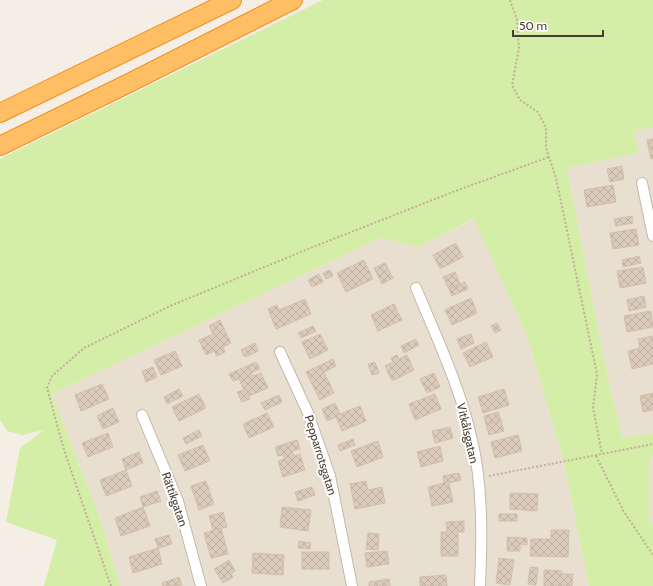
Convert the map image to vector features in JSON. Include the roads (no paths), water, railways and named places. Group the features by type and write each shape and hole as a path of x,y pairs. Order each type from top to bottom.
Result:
{"highway":[{"path":"0,114 232,0"},
{"path":"0,146 130,83 293,0"}],"street":[{"path":"642,183 653,236"},
{"name":"Vitkålsgatan","path":"416,288 445,356 460,397 472,441 478,478 481,516 480,586"},
{"name":"Pepparrotsgatan","path":"280,352 308,413 330,476 352,586"},
{"name":"Rättikgatan","path":"142,415 178,501 201,586"}]}
